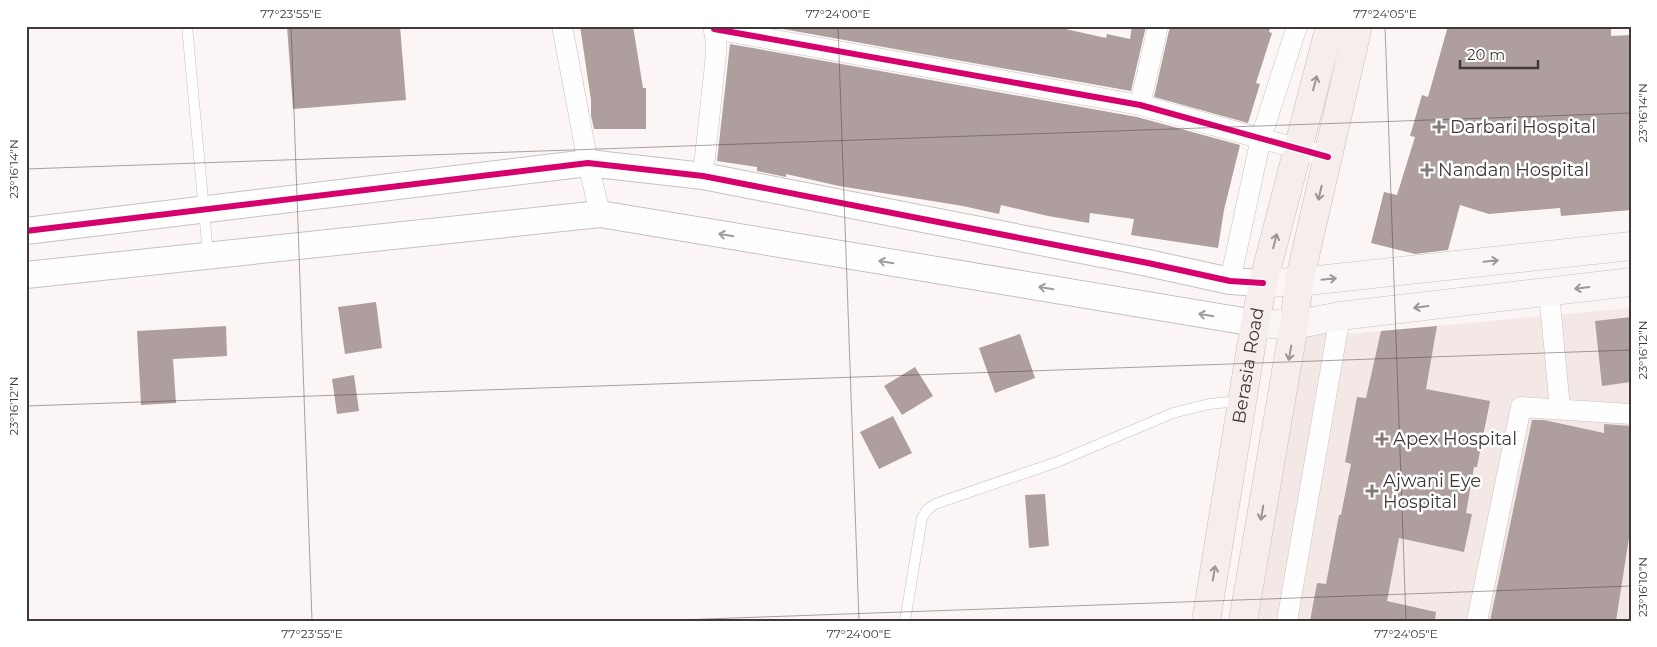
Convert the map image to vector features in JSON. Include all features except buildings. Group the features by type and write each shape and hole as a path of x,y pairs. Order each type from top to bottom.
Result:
{"main road":[{"name":"Berasia Road","path":"1206,621 1263,283 1330,26"},
{"name":"Berasia Road","path":"1243,621 1294,325 1299,282 1358,26"},
{"path":"1263,283 1299,282 1631,246"},
{"path":"1255,323 1294,325 1340,316 1631,282"}],"street":[{"path":"562,26 588,163 600,214"},
{"path":"1140,105 1158,26"},
{"path":"1230,281 1261,138 1297,26"},
{"path":"703,176 716,55 716,41 713,28 1140,105 1328,157"},
{"path":"26,231 588,163 703,176 1148,263 1230,281 1263,283"},
{"path":"26,275 208,254 600,214 1255,323"},
{"path":"1549,292 1560,409"},
{"path":"1287,621 1340,316"},
{"path":"1477,621 1521,407 1631,414"}],"lane":[{"path":"187,26 208,254"},
{"path":"904,621 922,518 927,510 935,504 1057,462 1173,413 1209,404 1242,400"}],"shaded area":[{"path":"1285,289 1348,334 1631,308 1631,621 1246,621"}],"cycle path":[{"path":"714,29 1140,105 1328,157"},
{"path":"26,231 588,163 703,176 1148,263 1230,281 1263,283"}],"place":[{"name":"Darbari Hospital","path":"1439,127"},
{"name":"Nandan Hospital","path":"1427,170"},
{"name":"Apex Hospital","path":"1382,439"},
{"name":"Ajwani Eye Hospital","path":"1372,491"}]}
